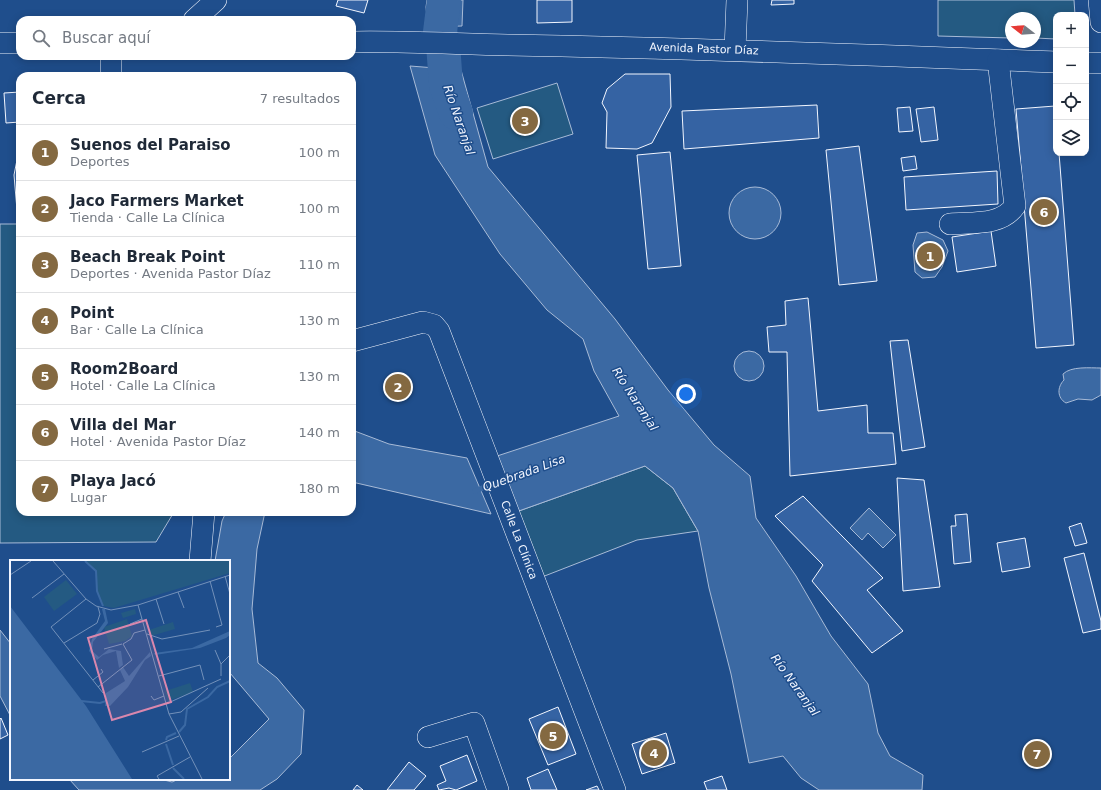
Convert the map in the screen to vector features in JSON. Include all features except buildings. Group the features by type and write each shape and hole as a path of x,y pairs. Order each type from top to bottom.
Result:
{"street":[{"path":"198,16 216,0"},
{"path":"735,50 737,0"},
{"path":"1099,0 1101,22"},
{"name":"Avenida Pastor Díaz","path":"356,42 408,41 465,44 735,50 1053,62"},
{"path":"0,43 16,43"},
{"path":"111,72 112,60"},
{"path":"950,224 1000,220 1009,214 1015,206 998,60"},
{"path":"1089,63 1101,63"},
{"name":"Calle La Clínica","path":"356,340 423,322 434,325 442,339 615,790"},
{"path":"200,560 204,516"},
{"path":"428,737 474,723 498,790"}],"shaded area":[{"path":"938,0 1074,0 1075,12 1053,12 1053,39 1041,38 1041,12 1005,12 1005,38 938,36"},
{"path":"557,83 573,134 493,159 477,108"},
{"path":"0,224 16,224 16,516 172,516 156,542 0,543"},
{"path":"645,466 673,488 698,531 637,540 542,577 516,512"}],"water":[{"path":"427,0 463,0 462,26 428,27 426,7"},
{"path":"410,66 461,70 488,167 615,319 668,390 714,445 750,476 756,518 796,576 831,636 868,684 878,733 890,756 923,775 922,790 819,790 801,778 783,756 749,763 731,674 709,588 698,531 673,488 645,466 516,512 494,457 619,416 594,371 583,339 547,310 500,254 435,155"},
{"path":"755,187 765,189 773,195 779,203 781,213 779,223 773,231 765,237 755,239 745,237 737,231 731,223 729,213 731,203 737,195 745,189"},
{"path":"927,232 943,240 948,251 942,267 935,277 922,278 915,272 913,245 917,233"},
{"path":"749,351 760,355 764,366 760,377 749,381 738,377 734,366 738,355"},
{"path":"1086,368 1101,368 1101,395 1092,400 1078,399 1066,403 1063,401 1059,389 1064,380 1063,374 1066,371"},
{"path":"356,432 389,444 467,458 491,514 356,483"},
{"path":"869,508 896,535 883,548 868,533 862,540 850,528"},
{"path":"224,516 264,516 257,549 252,609 258,663 277,678 304,710 301,754 277,779 260,790 79,790 70,780 164,780 172,782 177,780 230,780 230,758 269,719 230,673 230,560 215,560"},
{"path":"0,630 10,643 10,715 0,696"}],"waterway":[{"name":"Río Naranjal","path":"444,0 440,32 443,44 446,85 456,113"},
{"name":"Quebrada Lisa","path":"475,491 493,484"}],"place":[{"name":"Beach Break Point","path":"525,121"},
{"name":"Villa del Mar","path":"1044,212"},
{"name":"Suenos del Paraiso","path":"930,256"},
{"name":"Jaco Farmers Market","path":"398,387"},
{"name":"Room2Board","path":"553,736"},
{"name":"Point","path":"654,753"},
{"name":"Playa Jacó","path":"1037,754"}]}
